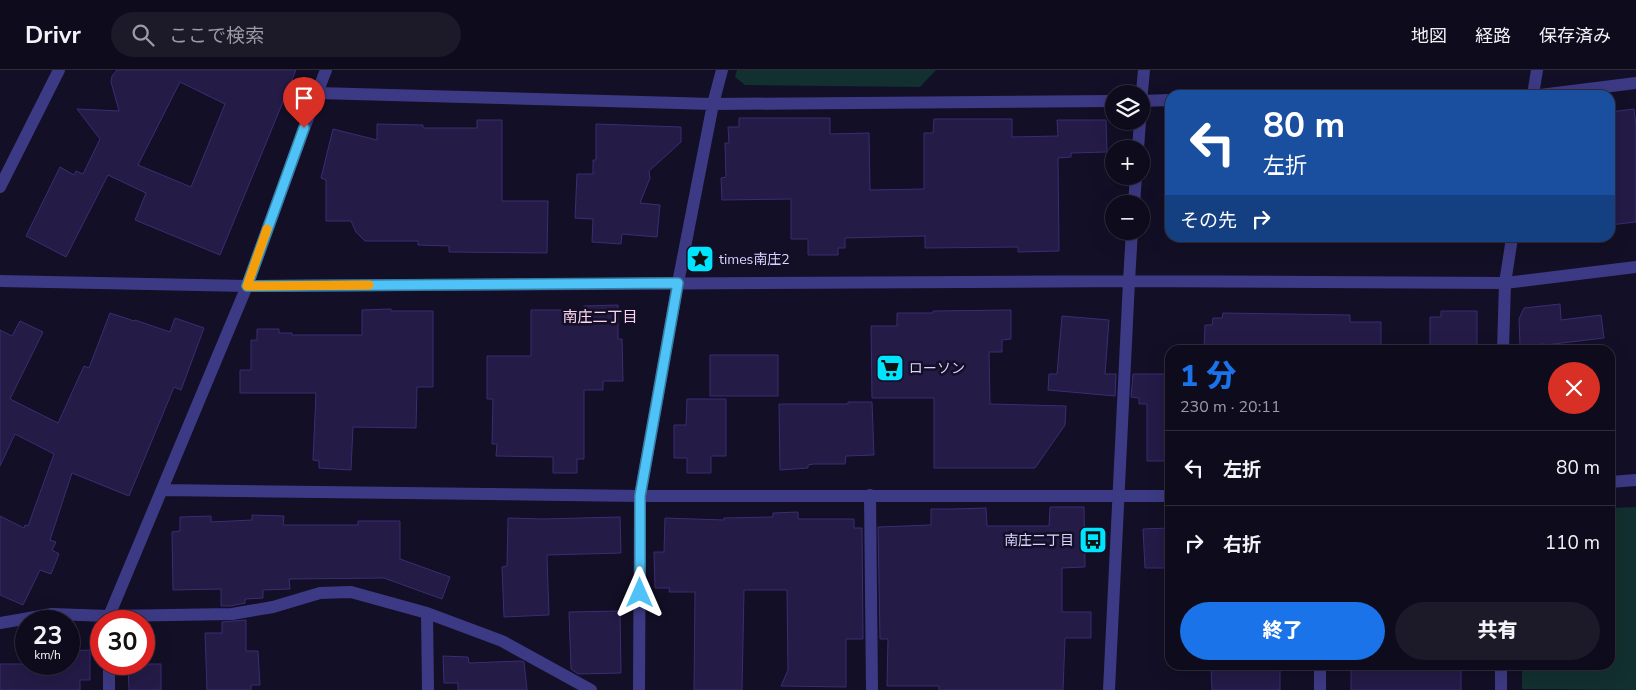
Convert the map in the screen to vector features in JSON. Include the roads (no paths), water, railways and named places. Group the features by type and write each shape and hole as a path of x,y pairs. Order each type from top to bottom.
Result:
{"street":[{"path":"113,610 247,286 326,70"},
{"path":"639,690 640,496 678,283 713,104 722,70"},
{"path":"1143,85 1144,70"},
{"path":"1533,90 1538,70"},
{"path":"0,187 56,71"},
{"path":"1580,90 1636,83"},
{"path":"316,93 713,104 1105,101"},
{"path":"1150,101 1165,100"},
{"path":"1109,690 1117,495 1131,240"},
{"path":"1503,345 1505,283 1511,242"},
{"path":"0,281 247,286 1129,280 1505,283 1636,267"},
{"path":"1615,482 1636,480"},
{"path":"162,490 640,496 1165,496"},
{"path":"870,495 872,690"},
{"path":"155,617 232,614 273,607 320,593 352,592 427,613 502,641 590,690"},
{"path":"427,613 428,690"},
{"path":"0,623 52,614 90,617"},
{"path":"1320,670 1320,690"},
{"path":"1501,670 1501,690"},
{"path":"109,675 109,690"}],"place":[{"name":"times南庄2","path":"700,259"},
{"name":"ローソン","path":"890,368"},
{"name":"南庄二丁目","path":"1093,540"}],"district":[{"name":"南庄二丁目","path":"600,317"}]}
